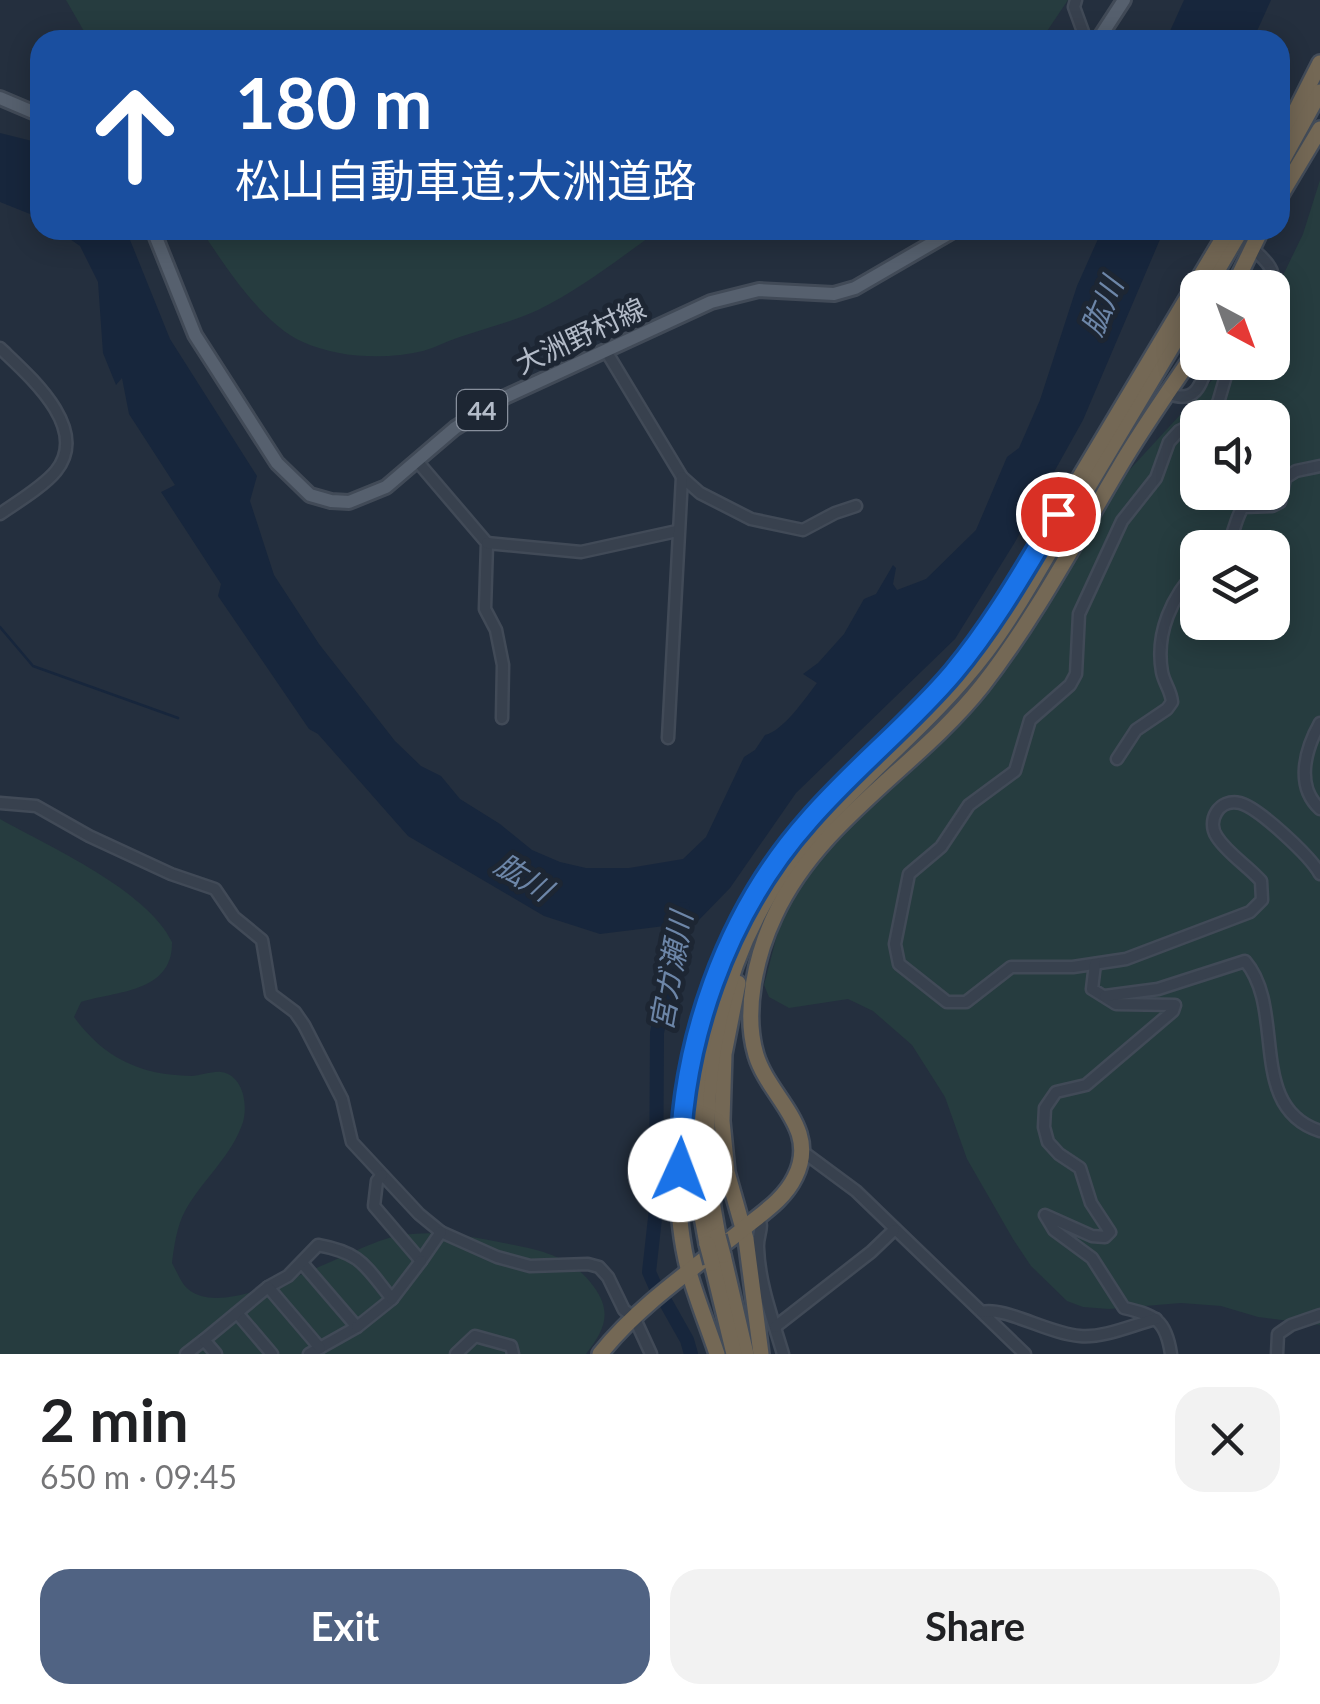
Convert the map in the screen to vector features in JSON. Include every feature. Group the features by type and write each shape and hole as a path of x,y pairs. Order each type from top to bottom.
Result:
{"highway":[{"path":"1290,122 1320,63"},
{"path":"1290,147 1320,92"},
{"path":"1290,179 1320,129"},
{"path":"716,1354 689,1273 680,1206 682,1104 698,1024 723,963 754,898 795,836 836,790 927,702 988,627 1222,240"},
{"path":"1218,270 1236,240"},
{"path":"1242,270 1256,240"},
{"path":"713,1240 705,1140 708,1080 721,1009 757,916 816,830 936,710 988,648 1180,333"},
{"path":"600,1354 634,1317 784,1195 793,1182 802,1150 794,1118 762,1072 754,1051 752,1028 759,956 776,913 801,872 839,825 979,690 1041,600 1180,374"},
{"path":"757,916 740,975 722,1083 727,1172 743,1228 761,1354"},
{"path":"723,963 702,1038 694,1108 695,1174 746,1354"},
{"path":"718,1259 734,1354"}],"main road":[{"path":"1104,30 1124,0"},
{"path":"0,98 30,111"},
{"name":"大洲野村線","path":"157,240 182,308 207,357 277,463 310,495 348,502 386,486 480,411 734,294 759,290 834,294 855,288 938,240"}],"street":[{"path":"1076,0 1074,8 1082,30"},
{"path":"1252,248 1273,270"},
{"path":"0,348 33,380 61,418 65,432 64,455 56,471 0,514"},
{"path":"606,351 682,477 700,493 752,519 803,530 834,512 856,506"},
{"path":"1167,393 1180,398 1192,396 1204,380"},
{"path":"1180,431 1169,442 1150,490 1122,521 1079,614 1079,663 1070,685 1030,720 1014,771 969,804 949,836 916,866 905,885 895,944 898,964 947,1002 966,1002 1010,967 1095,964 1143,954 1258,908 1264,891 1261,881 1218,841 1212,828 1214,815 1222,806 1242,803 1252,809 1304,852 1320,874"},
{"path":"417,461 486,544 485,609 496,630 504,665 502,718"},
{"path":"1235,530 1242,507 1280,502 1285,478 1296,470 1320,466"},
{"path":"668,738 682,477"},
{"path":"486,544 581,552 678,531"},
{"path":"1118,758 1136,730 1172,702 1160,663 1172,601 1180,591"},
{"path":"1320,723 1304,772 1305,786 1320,810"},
{"path":"0,803 36,806 89,836 215,889 234,917 262,940 271,994 304,1024 342,1099 352,1142 382,1176 441,1232 497,1258 530,1266 599,1267 608,1276 624,1310 634,1317 651,1354"},
{"path":"1099,995 1158,989 1244,961 1254,972 1260,990 1279,1099 1296,1119 1320,1132"},
{"path":"1095,964 1092,989 1116,1004 1174,1005 1086,1085 1056,1092 1045,1108 1048,1142 1080,1168 1091,1203 1110,1232 1105,1237 1092,1236 1045,1216 1054,1230 1092,1258 1124,1308 1148,1312 1156,1319 1168,1334 1170,1354"},
{"path":"802,1150 856,1190 1025,1354"},
{"path":"382,1176 377,1181 374,1206 421,1261"},
{"path":"758,1216 762,1224 758,1246 761,1270 783,1354"},
{"path":"775,1327 894,1230"},
{"path":"268,1287 314,1351 357,1327 392,1299 441,1232"},
{"path":"186,1354 302,1263 318,1246 346,1250 357,1257 392,1299"},
{"path":"302,1263 357,1327"},
{"path":"982,1312 1002,1311 1033,1326 1081,1336 1099,1336 1156,1319"},
{"path":"237,1313 272,1354"},
{"path":"1277,1354 1278,1334 1291,1324 1320,1316"},
{"path":"456,1354 475,1336 510,1346 513,1354"},
{"path":"204,1340 216,1354"}],"green space":[{"path":"66,0 1068,0 1048,30 83,30"},
{"path":"1320,180 1320,1325 1258,1317 1221,1306 1181,1303 1109,1309 1083,1307 1067,1301 1031,1266 1013,1239 967,1159 945,1097 912,1045 873,1011 848,999 789,1008 769,997 764,985 785,904 853,804 925,731 979,685 1121,479 1180,415 1180,510 1290,510 1290,400 1194,400 1212,380 1290,380 1290,270 1286,270 1303,234"},
{"path":"208,240 645,240 585,283 538,310 423,351 394,356 331,351 288,334 259,309"},
{"path":"0,819 120,888 142,905 172,942 170,959 153,980 125,992 81,1002 74,1017 86,1031 111,1053 139,1068 191,1076 221,1072 234,1079 242,1091 244,1115 238,1134 192,1200 178,1230 172,1263 188,1289 206,1297 230,1297 259,1290 396,1236 438,1233 481,1238 545,1253 567,1262 586,1277 600,1296 605,1314 598,1337 586,1354 0,1354"}],"water":[{"path":"1184,0 1271,0 1258,30 1170,30"},
{"path":"0,133 30,140 30,214 0,202"},
{"name":"肱川","path":"71,240 130,240 170,339 257,476 250,501 274,575 319,644 395,741 421,766 441,776 460,799 532,850 586,868 629,868 683,859 706,837 744,757 806,698 817,683 803,674 844,634 864,599 876,594 893,565 893,584 897,590 926,579 976,530 1007,457 1019,448 1040,400 1077,286 1098,240 1160,240 1083,420 955,639 796,793 730,888 697,922 600,934 544,916 408,836 318,734 309,729 218,596 221,584 161,492 175,485 129,414 122,378 116,385 103,353 98,282 80,246"}],"waterway":[{"path":"0,627 33,666 178,718"},
{"name":"宮ガ瀬川","path":"656,1288 649,1272 656,1209 657,1033 670,967 682,940 683,909"},
{"name":"宮ガ瀬川","path":"665,1301 691,1354"}],"route":[{"path":"680,1170 682,1104 698,1024 738,929 766,876 805,823 927,702 978,642 1058,514"}]}
